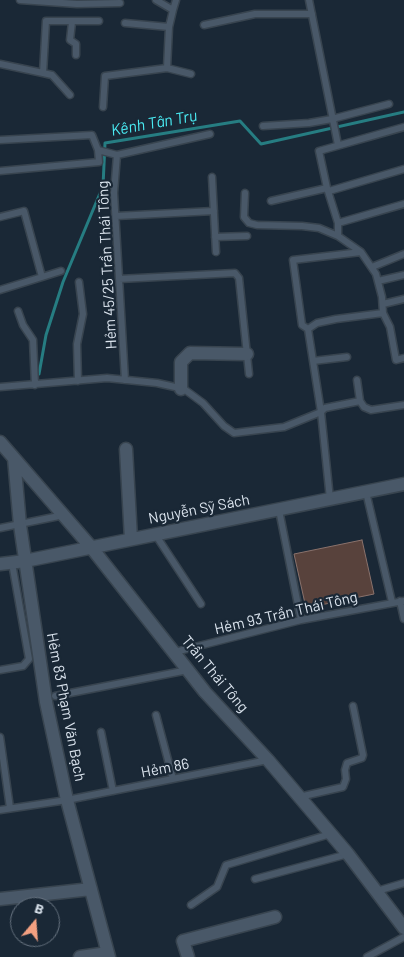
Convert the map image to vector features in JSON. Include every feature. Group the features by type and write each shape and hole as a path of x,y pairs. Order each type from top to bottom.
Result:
{"street":[{"path":"181,389 181,362 190,353 247,354"},
{"name":"Trần Thái Tông","path":"0,442 91,546 205,692 268,760 348,854 404,929"},
{"path":"126,449 131,539"},
{"name":"Hẻm 83 Phạm Văn Bạch","path":"14,458 20,525 46,702 68,800 109,955"},
{"name":"Nguyễn Sỹ Sách","path":"6,563 25,561 91,546 404,484"},
{"path":"0,899 91,889"},
{"path":"188,957 183,941 275,917"},
{"path":"80,957 109,955"}],"lane":[{"path":"20,0 120,3"},
{"path":"156,0 173,10"},
{"path":"167,68 169,27 176,0"},
{"path":"309,0 338,145"},
{"path":"204,25 255,14 312,14"},
{"path":"43,72 46,21 99,21"},
{"path":"72,22 70,40 76,44 76,55"},
{"path":"125,23 169,27"},
{"path":"0,64 52,75 70,95"},
{"path":"103,107 105,76 167,68 191,74"},
{"path":"263,126 332,120 389,104"},
{"path":"338,236 338,223 319,151 404,127"},
{"path":"98,150 117,155 210,134"},
{"path":"0,140 92,135 98,150 99,162 0,171"},
{"name":"Hẻm 45/25 Trần Thái Tông","path":"117,155 114,193 125,380"},
{"path":"271,201 328,189 404,168"},
{"path":"212,177 216,252"},
{"path":"245,193 244,217 249,223 318,228 338,236 361,252 376,274 383,304 383,313 390,327 396,360 404,358"},
{"path":"338,223 404,204"},
{"path":"0,217 24,211 42,277"},
{"path":"116,216 214,211"},
{"path":"216,237 247,236"},
{"path":"330,499 321,412 308,329 302,325 294,260 361,252"},
{"path":"372,267 404,254"},
{"path":"0,290 61,271"},
{"path":"119,279 235,273 239,278 248,374"},
{"path":"378,281 404,275"},
{"path":"78,381 77,344 83,314 79,282"},
{"path":"383,304 404,299"},
{"path":"18,311 23,325 33,340 35,385"},
{"path":"308,329 317,323 383,313"},
{"path":"313,361 347,357"},
{"path":"0,388 107,378 157,382 181,389 203,403 224,426 234,433 284,427 321,412 326,408 360,401"},
{"path":"357,380 360,401 364,407 371,410 404,405"},
{"path":"366,492 392,602"},
{"path":"278,510 300,620"},
{"path":"0,528 64,515"},
{"path":"155,534 201,604"},
{"path":"0,670 23,666 29,659 6,563"},
{"path":"402,601 404,619"},
{"name":"Hẻm 93 Trần Thái Tông","path":"175,652 300,620 402,601"},
{"path":"54,696 189,670"},
{"path":"299,797 343,787 346,779 345,770 347,763 362,758 353,706"},
{"path":"156,715 173,779"},
{"path":"101,732 113,791"},
{"path":"0,737 10,808"},
{"name":"Hẻm 86","path":"0,810 68,800 268,760"},
{"path":"191,905 217,887 226,865 330,834"},
{"path":"255,879 348,854"},
{"path":"377,891 404,883"},
{"path":"367,957 404,929"}],"building":[{"path":"362,540 374,594 306,608 294,554"}],"waterway":[{"name":"Kênh Tân Trụ","path":"39,374 46,335 63,282 103,186 105,143 240,121 261,144 404,112"}]}
